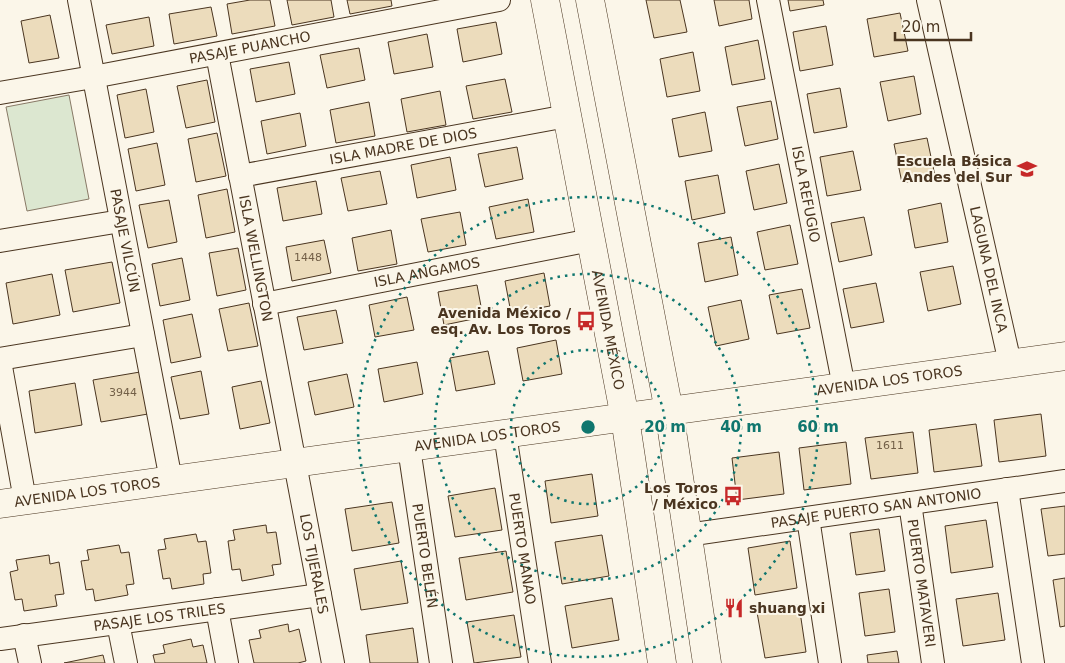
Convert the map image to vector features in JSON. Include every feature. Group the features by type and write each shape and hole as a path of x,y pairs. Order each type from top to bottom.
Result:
{"main road":[{"name":"AVENIDA MÉXICO","path":"545,0 625,418 662,663"},
{"path":"590,0 669,411 707,663"},
{"name":"AVENIDA LOS TOROS","path":"12,502 1065,356"}],"street":[{"name":"PASAJE VILCÚN","path":"79,0 171,480"},
{"name":"PASAJE PUANCHO","path":"0,93 217,54 417,7 499,0"},
{"name":"ISLA REFUGIO","path":"768,0 844,387"},
{"name":"LAGUNA DEL INCA","path":"928,0 1010,363"},
{"name":"ISLA WELLINGTON","path":"217,54 294,463"},
{"name":"ISLA MADRE DE DIOS","path":"240,176 567,116"},
{"path":"0,241 121,221"},
{"name":"ISLA ANGAMOS","path":"264,304 591,240"},
{"path":"12,502 0,360 143,335"},
{"name":"PUERTO MANAO","path":"505,434 540,663"},
{"name":"PUERTO BELÉN","path":"409,448 441,663"},
{"name":"LOS TIJERALES","path":"294,463 333,663"},
{"name":"PASAJE PUERTO SAN ANTONIO","path":"687,535 1065,481"},
{"path":"1007,489 1033,663"},
{"name":"PUERTO MATAVERI","path":"910,503 933,663"},
{"path":"808,518 830,663"},
{"name":"PASAJE LOS TRILES","path":"0,639 320,596"},
{"path":"217,610 227,663"},
{"path":"118,623 126,663"},
{"path":"24,635 30,663"}],"green space":[{"path":"69,95 89,199 27,211 6,107"}],"building":[{"path":"250,0 270,0 275,26 232,34 227,4"},
{"path":"287,0 331,0 334,17 292,25"},
{"path":"347,0 391,0 392,6 350,14"},
{"path":"646,0 680,0 687,32 654,38"},
{"path":"714,0 749,0 752,19 719,26"},
{"path":"788,0 823,0 824,5 790,11"},
{"path":"211,7 217,36 174,44 169,14"},
{"path":"900,13 908,51 874,57 867,19"},
{"path":"50,15 59,58 29,63 21,21"},
{"path":"149,17 154,46 112,54 106,25"},
{"path":"496,22 502,54 463,62 457,29"},
{"path":"826,26 833,65 800,71 793,32"},
{"path":"427,34 433,67 394,74 388,42"},
{"path":"758,40 765,79 732,85 725,47"},
{"path":"359,48 365,80 327,88 320,55"},
{"path":"693,52 700,91 667,97 660,59"},
{"path":"289,62 295,94 256,102 250,69"},
{"path":"914,76 921,114 888,121 880,82"},
{"path":"505,79 512,112 473,119 466,86"},
{"path":"207,80 215,122 186,128 177,86"},
{"path":"840,88 847,127 814,133 807,94"},
{"path":"146,89 154,132 125,138 117,95"},
{"path":"440,91 446,125 407,132 401,99"},
{"path":"771,101 778,139 745,146 737,107"},
{"path":"369,102 375,136 336,143 330,110"},
{"path":"705,112 712,151 679,157 672,119"},
{"path":"300,113 306,146 267,154 261,121"},
{"path":"217,133 226,176 196,182 188,139"},
{"path":"927,138 935,176 902,183 894,144"},
{"path":"157,143 165,185 136,191 128,149"},
{"path":"517,147 523,179 485,187 478,154"},
{"path":"853,151 861,190 827,196 820,157"},
{"path":"450,157 456,190 417,198 411,165"},
{"path":"779,164 787,203 754,210 746,171"},
{"path":"380,171 387,204 348,211 341,178"},
{"path":"718,175 725,213 692,220 685,181"},
{"path":"316,181 322,214 283,221 277,188"},
{"path":"227,189 235,232 206,238 198,195"},
{"path":"528,199 534,232 496,239 489,207"},
{"path":"169,200 177,242 148,248 139,205"},
{"path":"941,203 948,242 915,248 908,210"},
{"path":"460,212 466,245 428,252 421,219"},
{"path":"864,217 872,255 839,262 831,223"},
{"path":"790,225 798,264 765,270 757,232"},
{"path":"391,230 397,264 358,271 352,238"},
{"path":"731,237 738,275 705,282 698,243"},
{"path":"324,240 331,273 292,281 286,247"},
{"path":"238,248 246,290 217,296 209,253"},
{"path":"182,258 190,300 160,306 152,264"},
{"path":"112,262 120,303 73,312 65,270"},
{"path":"953,266 961,304 928,311 920,272"},
{"path":"544,273 550,306 511,313 505,281"},
{"path":"52,274 60,315 13,324 6,283"},
{"path":"876,283 884,322 851,328 843,289"},
{"path":"477,285 483,317 444,325 438,292"},
{"path":"802,289 810,328 777,334 769,295"},
{"path":"407,297 414,330 375,337 369,305"},
{"path":"741,300 749,339 716,346 708,307"},
{"path":"249,303 258,346 228,351 219,309"},
{"path":"336,310 343,343 304,350 297,317"},
{"path":"192,314 201,357 171,363 163,320"},
{"path":"556,340 562,374 523,381 517,348"},
{"path":"488,351 495,384 456,391 450,358"},
{"path":"417,362 423,394 384,402 378,369"},
{"path":"201,371 209,414 180,419 171,377"},
{"path":"140,372 148,414 101,422 93,380"},
{"path":"347,374 354,407 315,415 308,382"},
{"path":"261,381 270,423 240,429 232,387"},
{"path":"75,383 82,425 35,433 29,391"},
{"path":"1041,414 1046,456 999,462 994,420"},
{"path":"976,424 982,466 934,472 929,430"},
{"path":"913,432 918,473 871,479 865,438"},
{"path":"846,442 851,484 804,490 799,448"},
{"path":"779,452 784,494 737,500 732,458"},
{"path":"592,474 598,516 551,523 545,481"},
{"path":"495,488 502,530 455,537 448,496"},
{"path":"392,502 399,543 352,551 345,509"},
{"path":"1065,506 1065,554 1048,556 1041,509"},
{"path":"986,520 993,567 951,573 945,526"},
{"path":"266,525 267,533 276,532 281,564 272,565 274,575 242,581 240,569 232,570 228,541 235,540 233,530"},
{"path":"879,529 885,571 856,575 850,533"},
{"path":"196,534 198,542 206,541 211,573 203,574 204,584 172,589 170,578 163,579 158,550 166,549 164,539"},
{"path":"602,535 609,576 562,584 555,542"},
{"path":"790,541 797,588 755,595 748,548"},
{"path":"119,545 121,553 129,552 134,584 126,585 128,595 95,601 93,589 86,590 81,561 89,560 87,550"},
{"path":"506,551 513,592 466,600 459,558"},
{"path":"49,555 50,564 59,562 64,594 55,595 57,606 24,611 22,599 15,600 10,572 18,570 16,560"},
{"path":"401,561 408,603 361,610 354,569"},
{"path":"1065,578 1065,626 1060,627 1053,580"},
{"path":"889,589 895,632 865,636 859,593"},
{"path":"998,593 1005,640 963,646 956,599"},
{"path":"612,598 619,640 572,648 565,606"},
{"path":"799,605 806,652 765,658 757,612"},
{"path":"514,615 521,657 474,663 467,622"},
{"path":"288,624 289,632 299,629 306,661 298,663 254,663 249,640 261,638 259,630"},
{"path":"413,628 418,663 370,663 366,635"},
{"path":"191,639 193,647 203,645 207,663 155,663 153,655 165,653 163,645"},
{"path":"897,651 899,663 868,663 867,655"},
{"path":"103,655 105,663 64,663"}],"place":[{"name":"Escuela Básica Andes del Sur","path":"1027,169"},
{"name":"Avenida México / esq. Av. Los Toros","path":"586,321"},
{"name":"Los Toros / México","path":"733,496"},
{"name":"shuang xi","path":"734,608"}]}
